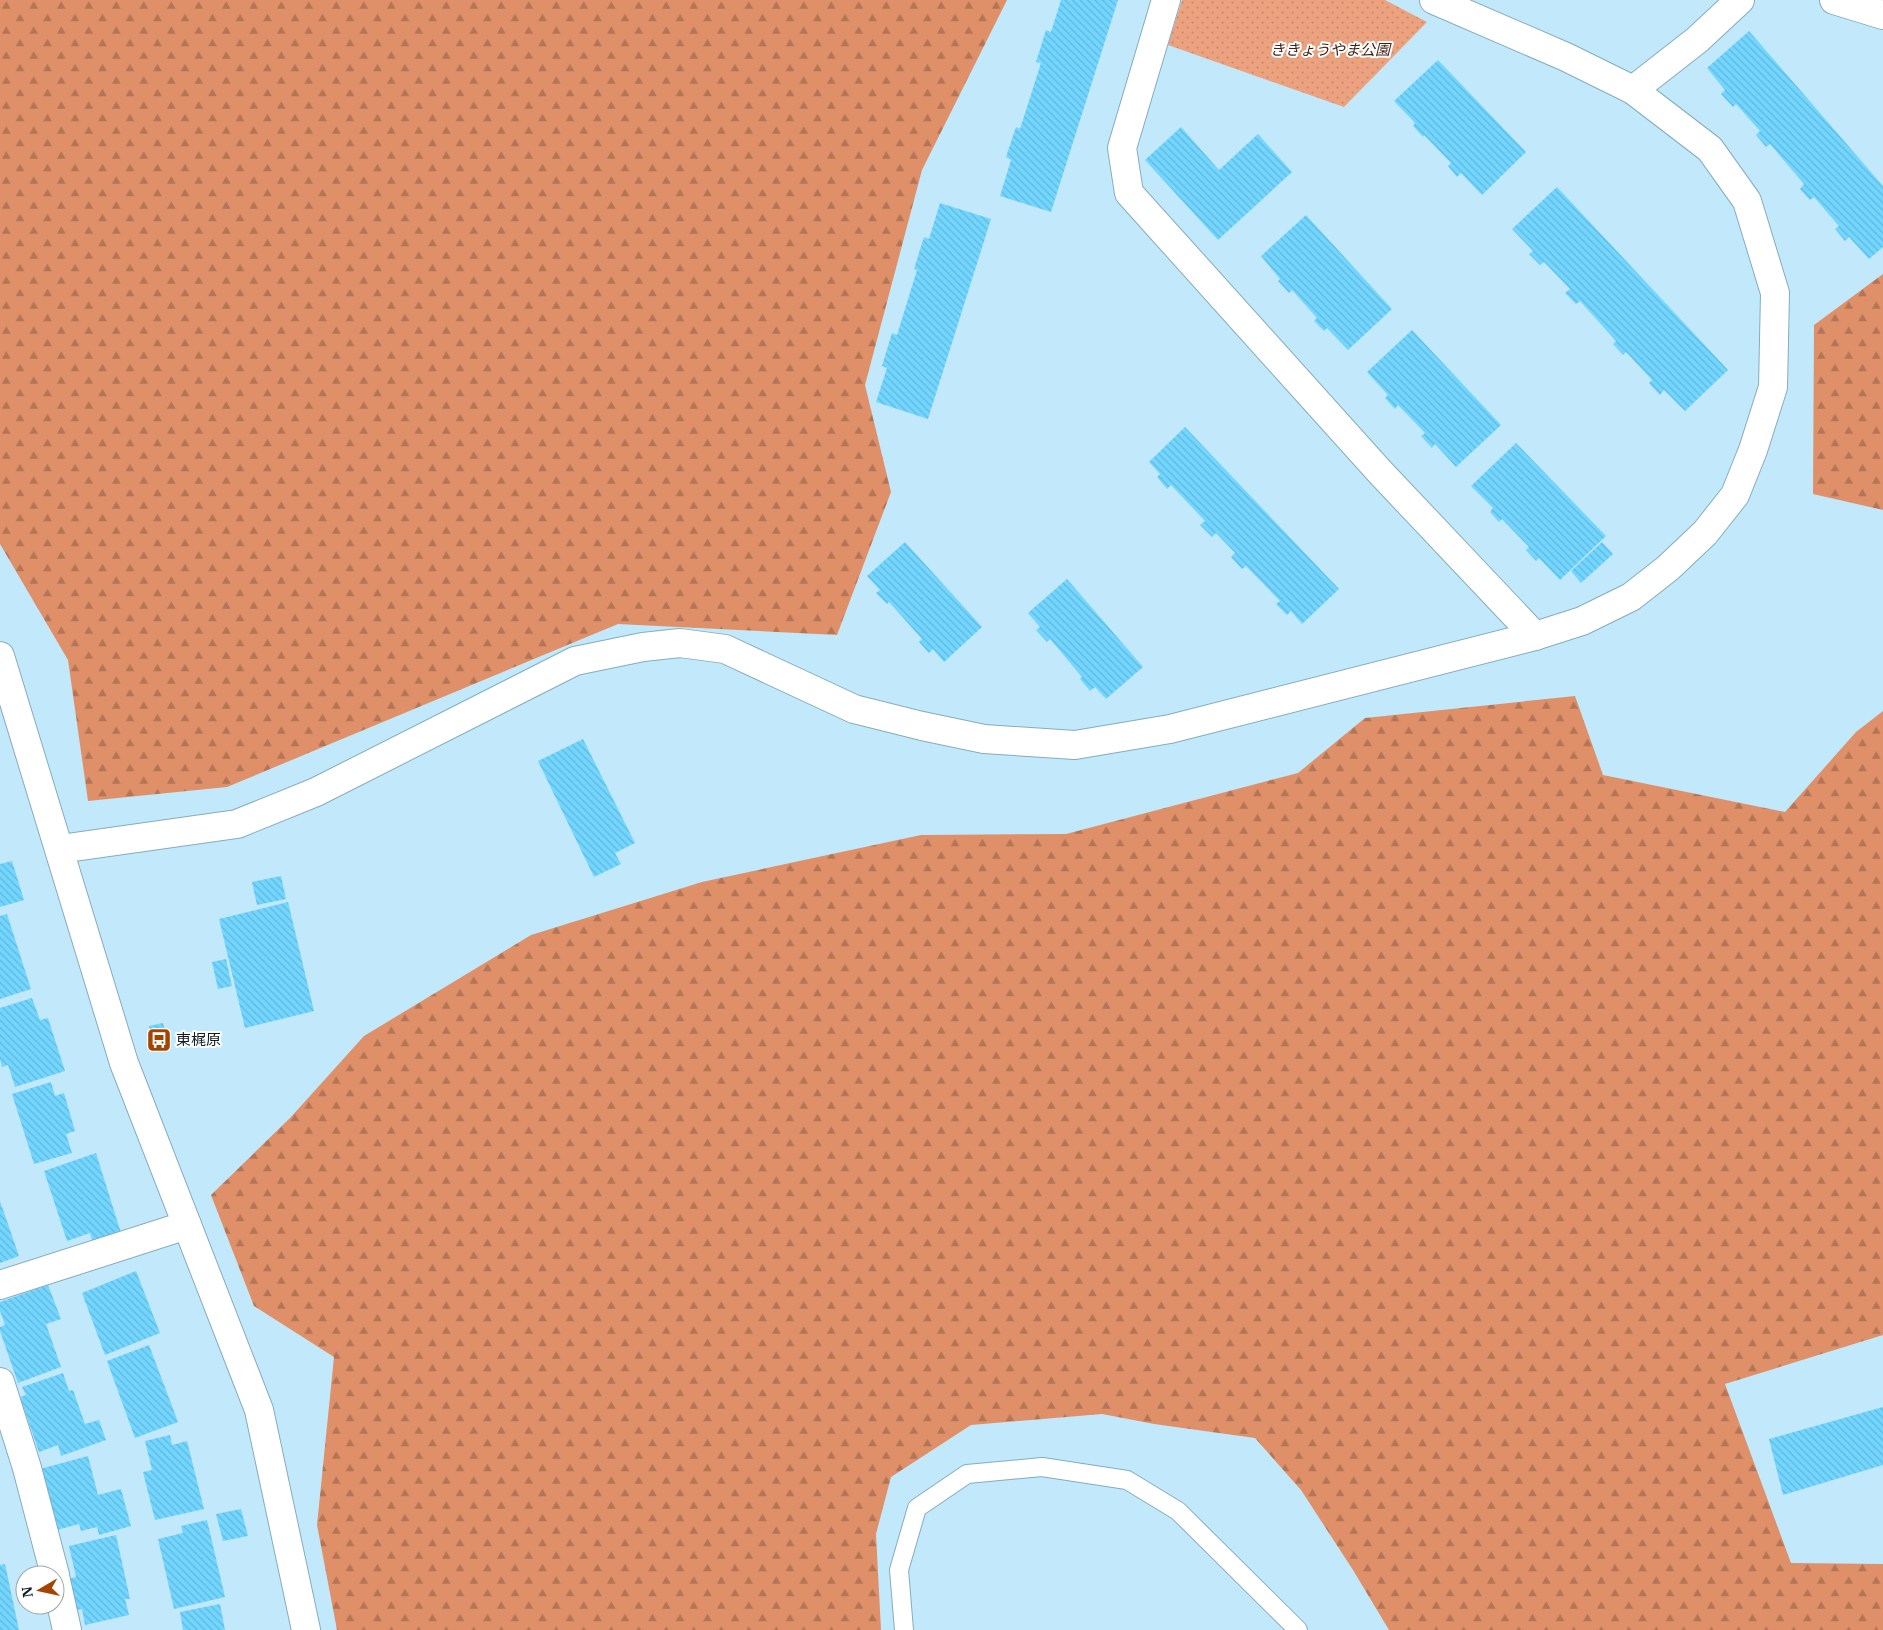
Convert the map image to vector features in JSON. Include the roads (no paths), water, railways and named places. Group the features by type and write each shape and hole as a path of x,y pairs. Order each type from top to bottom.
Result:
{"street":[{"path":"1166,0 1122,148 1129,193 1380,472 1536,636"},
{"path":"60,849 237,824 316,792 575,662 643,647 680,643 725,649 854,709 984,739 1075,746 1170,729 1536,636 1582,621 1632,597 1668,568 1705,533 1735,496 1753,450 1773,386 1775,293 1747,201 1710,149 1633,90 1476,9 1434,0"},
{"path":"1633,90 1697,40 1740,0"},
{"path":"1834,0 1883,15"},
{"path":"0,656 124,1063 259,1410 306,1630"},
{"path":"0,1285 187,1225"},
{"path":"0,1382 27,1468 52,1565"},
{"path":"64,1615 68,1630"}],"lane":[{"path":"904,1630 899,1570 918,1508 967,1474 1042,1467 1127,1480 1178,1511 1298,1630"}],"place":[{"name":"東梶原","path":"159,1040"}],"park label":[{"name":"ききょうやま公園","path":"1330,50"}]}
